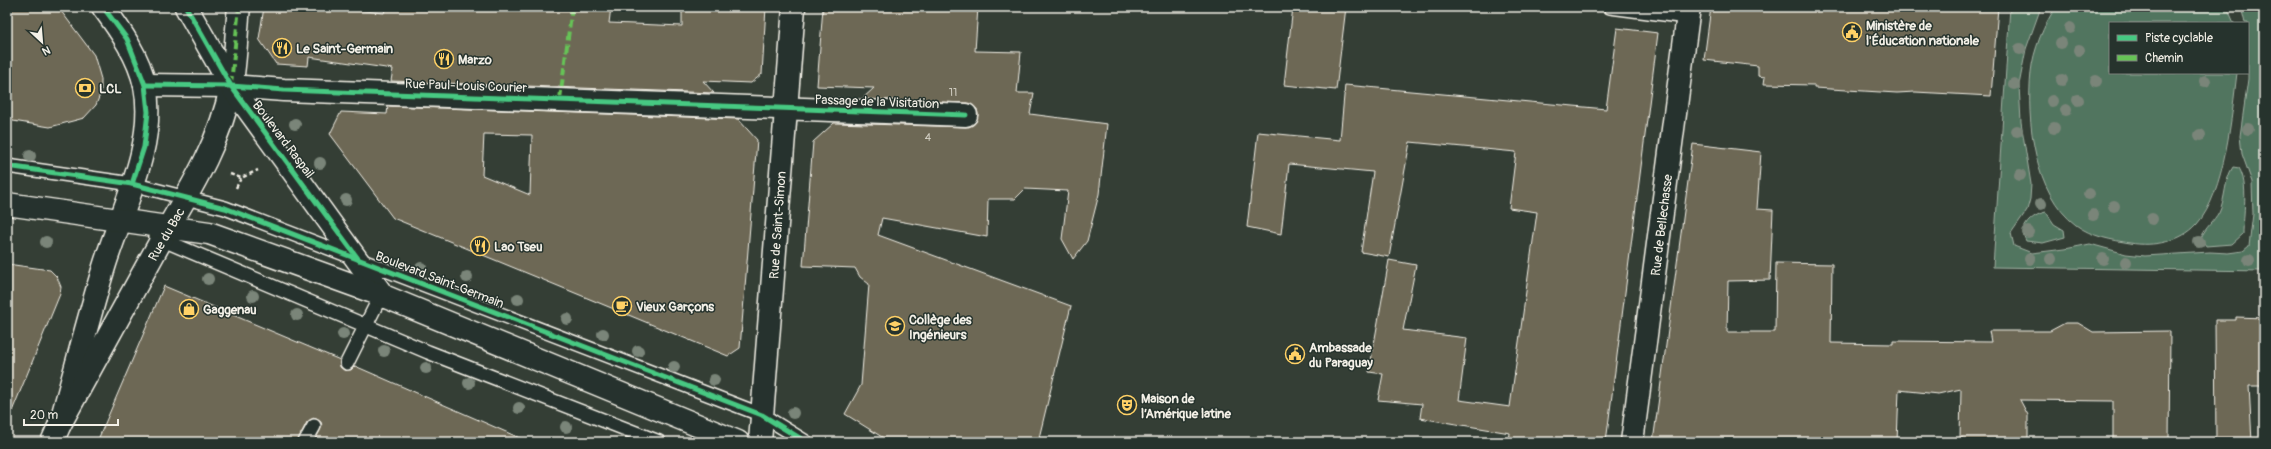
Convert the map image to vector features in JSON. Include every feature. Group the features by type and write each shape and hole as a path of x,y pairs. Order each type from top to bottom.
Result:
{"street":[{"path":"102,7 126,39 145,85 148,112 144,147 120,220"},
{"name":"Boulevard Raspail","path":"186,7 231,86 359,260 383,296"},
{"name":"Rue du Bac","path":"56,433 204,166 220,129 231,86 239,7"},
{"name":"Rue de Saint-Simon","path":"760,442 794,7"},
{"name":"Rue de Bellechasse","path":"1632,442 1688,12"},
{"name":"Rue Paul-Louis Courier","path":"145,85 231,86 284,90 786,108"},
{"name":"Passage de la Visitation","path":"786,108 966,115"},
{"path":"7,204 120,220 166,233 209,233 383,296 738,442"},
{"name":"Rue du Bac","path":"56,433 104,267 120,220"}],"lane":[{"path":"1610,7 1688,12"},
{"name":"Boulevard Saint-Germain","path":"7,166 132,184 225,208 762,415 806,442"},
{"path":"166,233 366,326 659,442"},
{"path":"347,362 383,296"},
{"path":"305,442 314,426"}],"path":[{"path":"146,7 150,11"},
{"path":"227,173 241,178 259,170"}],"green space":[{"path":"2010,7 2041,7 2026,49 2019,85 2021,122 2031,184 2030,199 2027,210 2011,233 2014,246 2032,253 2090,244 2126,254 2145,256 2210,252 2228,253 2243,251 2249,246 2253,214 2252,182 2242,154 2240,136 2249,74 2249,22 2245,22 2241,7 2264,7 2264,271 1993,267"},
{"path":"2056,7 2227,7 2234,22 2109,22 2109,74 2237,74 2230,130 2221,173 2207,210 2197,224 2183,235 2166,242 2148,244 2116,241 2102,237 2076,225 2062,211 2051,195 2042,176 2036,155 2030,112 2030,91 2032,64 2043,30"},
{"path":"2233,167 2239,168 2244,183 2245,200 2243,234 2232,244 2206,246 2201,238 2219,212 2228,178"},
{"path":"2046,212 2054,224 2064,230 2065,237 2043,243 2026,241 2023,234 2027,223 2034,217"}],"building":[{"path":"7,7 58,7 94,55 101,79 101,92 96,105 84,118 50,127 7,120"},
{"path":"264,7 327,7 384,13 386,7 611,7 609,23 682,26 682,7 766,7 762,74 751,83 703,81 714,93 391,81 393,69 309,57 308,66 276,64 259,39"},
{"path":"823,7 978,7 975,51 1021,52 1017,93 1034,93 1030,114 1107,124 1099,194 1087,241 1073,259 1062,239 1068,191 1025,189 1015,199 988,199 987,237 882,218 878,235 1071,306 1038,442 890,442 845,414 861,385 869,284 860,277 855,268 803,266 813,142 834,123 966,127 976,122 978,115 977,109 967,103 862,99 874,88 817,86"},
{"path":"1293,7 1346,7 1336,90 1284,85"},
{"name":"Ministère de l'Éducation nationale","path":"1711,7 1855,7 1880,9 1881,7 1998,7 1991,96 1915,92 1897,93 1814,88 1814,85 1764,84 1765,77 1758,76 1758,66 1704,60"},
{"path":"1617,28 1658,33 1606,442 1509,442 1510,433 1420,418 1422,404 1378,400 1383,374 1369,372 1389,260 1416,265 1403,330 1467,338 1459,400 1510,407 1537,212 1509,208 1516,152 1410,142 1389,257 1361,252 1373,172 1289,164 1281,234 1247,227 1258,132 1340,140 1345,85 1606,109"},
{"path":"388,106 738,119 757,140 740,348 728,356 393,218 330,134 341,112 387,114","holes":["484,134 532,135 530,195 482,175"]},
{"path":"1693,144 1761,152 1757,209 1773,210 1770,280 1728,281 1727,332 1775,332 1776,263 1832,264 1831,343 1893,344 1893,341 1991,342 1989,331 2050,331 2065,323 2078,323 2093,332 2170,331 2169,442 2113,442 2113,401 2020,400 2028,415 2028,442 1962,442 1963,438 1960,438 1961,389 1938,394 1899,390 1897,442 1653,442"},
{"path":"7,264 50,270 57,277 61,287 60,294 8,421"},
{"path":"164,286 340,360 340,367 344,370 351,370 355,366 529,442 314,442 322,426 321,422 314,418 307,422 297,442 97,442"},
{"path":"2236,317 2264,318 2264,386 2249,386 2252,442 2216,442 2215,320 2236,320"}],"marked path":[{"path":"231,84 239,7"},
{"path":"560,99 572,7"}],"cycle path":[{"path":"103,7 127,39 145,85 148,112 144,147 132,184"},
{"path":"186,7 231,86 359,260"},
{"path":"145,85 231,86 284,90 966,115"},
{"path":"7,166 132,184 225,208 762,415 806,442"}],"place":[{"name":"Ministère de l'Éducation nationale","path":"1852,32"},
{"name":"Le Saint-Germain","path":"282,48"},
{"name":"Marzo","path":"444,59"},
{"name":"LCL","path":"85,88"},
{"name":"Lao Tseu","path":"480,246"},
{"name":"Vieux Garçons","path":"622,306"},
{"name":"Gaggenau","path":"189,309"},
{"name":"Collège des Ingénieurs","path":"895,326"},
{"name":"Ambassade du Paraguay","path":"1295,354"},
{"name":"Maison de l’Amérique latine","path":"1127,405"}]}
